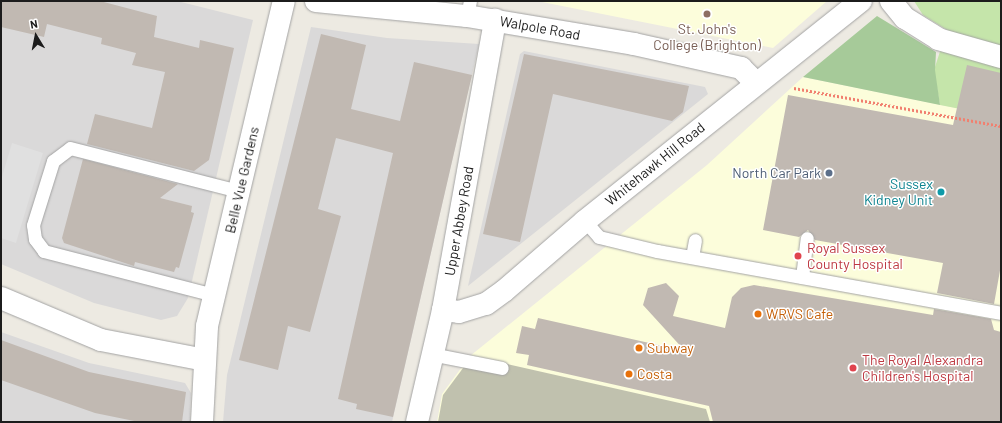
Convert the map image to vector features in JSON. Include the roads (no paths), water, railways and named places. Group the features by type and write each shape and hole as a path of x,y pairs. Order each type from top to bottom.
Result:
{"street":[{"name":"Belle Vue Gardens","path":"202,422 205,360 214,295 284,1"},
{"name":"Walpole Road","path":"316,1 468,8 495,20 736,66 745,70 756,83"},
{"name":"Whitehawk Hill Road","path":"443,310 459,312 486,304 584,221 756,83 862,1"},
{"path":"891,1 905,18 938,39 1001,57"},
{"name":"Upper Abbey Road","path":"417,422 431,354 443,310 495,20"},
{"path":"1,298 101,340 205,360"}],"lane":[{"path":"214,295 44,251 35,239 33,225 53,161 70,148 239,191"},
{"path":"584,221 599,237 692,257 1001,313"},
{"path":"802,277 807,238"},
{"path":"692,257 695,240"},
{"path":"431,354 502,368"}],"place":[{"name":"St. John's College (Brighton)","path":"707,14"},
{"name":"North Car Park","path":"829,173"},
{"name":"Sussex Kidney Unit","path":"941,192"},
{"name":"Royal Sussex County Hospital","path":"798,256"},
{"name":"WRVS Cafe","path":"758,314"},
{"name":"Subway","path":"639,348"},
{"name":"The Royal Alexandra Children's Hospital","path":"853,368"},
{"name":"Costa","path":"629,374"}]}
